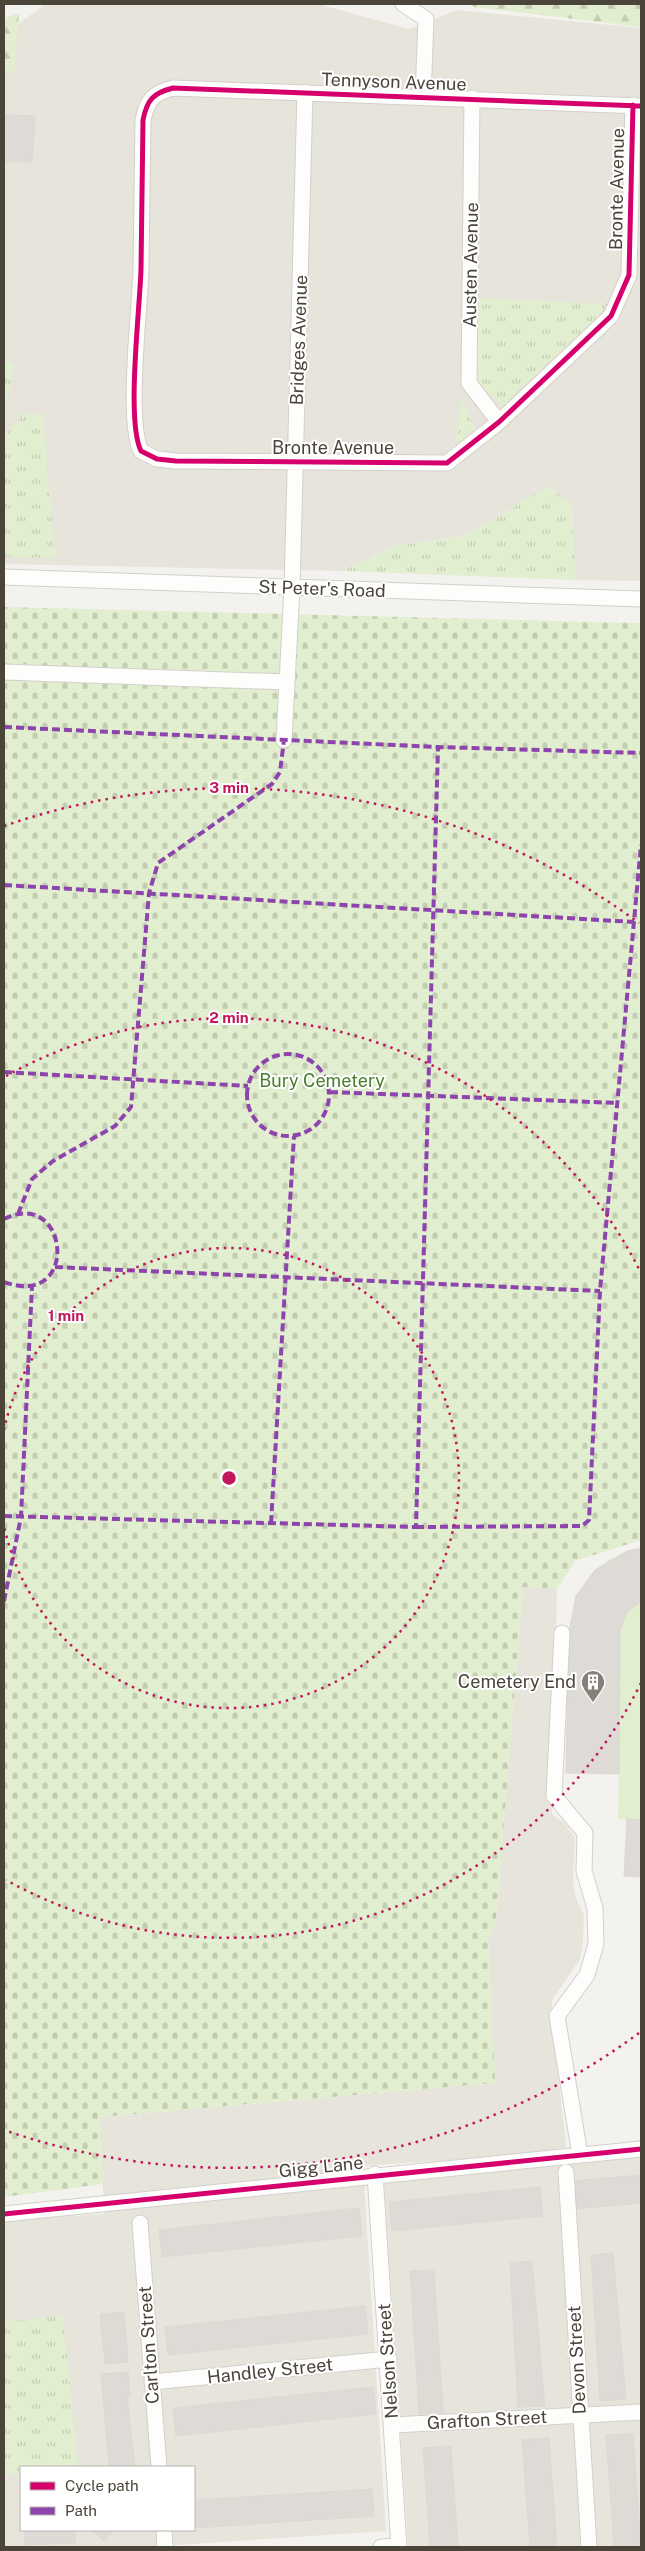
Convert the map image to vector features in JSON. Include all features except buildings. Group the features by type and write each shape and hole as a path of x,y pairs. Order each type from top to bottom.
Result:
{"street":[{"path":"403,4 426,19 423,97"},
{"name":"Tennyson Avenue","path":"150,99 160,91 173,88 472,98 637,106"},
{"name":"Bridges Avenue","path":"284,740 292,588 306,92"},
{"name":"Austen Avenue","path":"472,98 470,383 499,422"},
{"name":"Bronte Avenue","path":"150,99 143,120 141,270 135,396 137,443 141,452 157,459 295,461 447,463 499,422 611,316 629,275 637,106"},
{"name":"St Peter's Road","path":"4,576 292,588 641,599"},
{"path":"4,672 287,682"},
{"path":"562,1633 554,1796 585,1833 584,1871 595,1908 596,1944 587,1975 557,2016 580,2155"},
{"name":"Gigg Lane","path":"4,2214 375,2174 641,2149"},
{"name":"Devon Street","path":"566,2172 588,2547"},
{"name":"Nelson Street","path":"375,2174 393,2425 399,2547"},
{"name":"Carlton Street","path":"140,2223 159,2466"},
{"name":"Handley Street","path":"152,2382 388,2359"},
{"name":"Grafton Street","path":"393,2425 641,2412"},
{"path":"164,2531 165,2547"},
{"path":"381,2547 399,2547"}],"shaded area":[{"path":"46,4 318,4 409,29 457,10 641,28 641,581 575,580 572,506 549,486 464,536 395,546 343,571 4,564 4,27 18,24"},
{"path":"523,1587 557,1589 552,1814 564,1823 575,1838 573,1882 576,1898 584,1915 580,1959 552,2000 551,2015 567,2152 363,2166 386,2531 148,2547 4,2547 4,2221 104,2214 100,2117 495,2083 488,1939 496,1919"},
{"path":"641,2157 641,2547 408,2547 384,2183"}],"green space":[{"path":"471,4 641,4 641,27 474,7"},
{"path":"19,13 15,70 4,73 4,18"},
{"path":"477,298 608,304 597,317 502,406 475,380"},
{"path":"4,362 14,363 7,403 4,407"},
{"path":"461,399 475,428 455,447"},
{"path":"24,413 43,415 55,558 4,557 4,437"},
{"path":"549,486 572,506 575,580 343,571 395,546 464,536"},
{"name":"Bury Cemetery","path":"4,607 641,623 641,1540 575,1561 557,1589 523,1587 496,1919 488,1939 495,2083 100,2117 103,2184 4,2197"},
{"name":"Cemetery End","path":"641,1548 641,1877 624,1876 627,1820 618,1819 619,1774 566,1773 568,1658 573,1616 578,1597 587,1581 599,1567 617,1556"},
{"path":"63,2316 78,2466 20,2466 20,2474 4,2475 4,2322"}],"marked path":[{"path":"4,727 438,747 641,753"},
{"path":"18,1214 32,1179 53,1161 115,1126 131,1107 149,893 158,863 272,784 280,772 284,740"},
{"path":"4,1516 416,1527 438,747"},
{"path":"416,1527 582,1526 589,1520 600,1291 641,845"},
{"path":"4,885 634,922"},
{"path":"280,1054 296,1054 311,1061 322,1072 329,1087 329,1095 326,1111 317,1124 296,1136 280,1136 265,1129 254,1118 247,1103 247,1087 254,1072 265,1061 280,1054"},
{"path":"4,1072 248,1086"},
{"path":"330,1092 618,1103"},
{"path":"271,1523 294,1136"},
{"path":"4,1219 26,1213 42,1219 53,1232 57,1249 55,1266 46,1279 29,1286 4,1282"},
{"path":"55,1267 600,1291"},
{"path":"4,1601 21,1517 32,1286"}],"cycle path":[{"path":"633,105 629,275 611,316 499,422 447,463 176,461 157,459 141,451 137,436 134,391 141,269 143,120 149,102 160,92 173,88 641,106"},
{"path":"4,2214 641,2149"}],"place":[{"name":"Cemetery End","path":"593,1703"}]}
